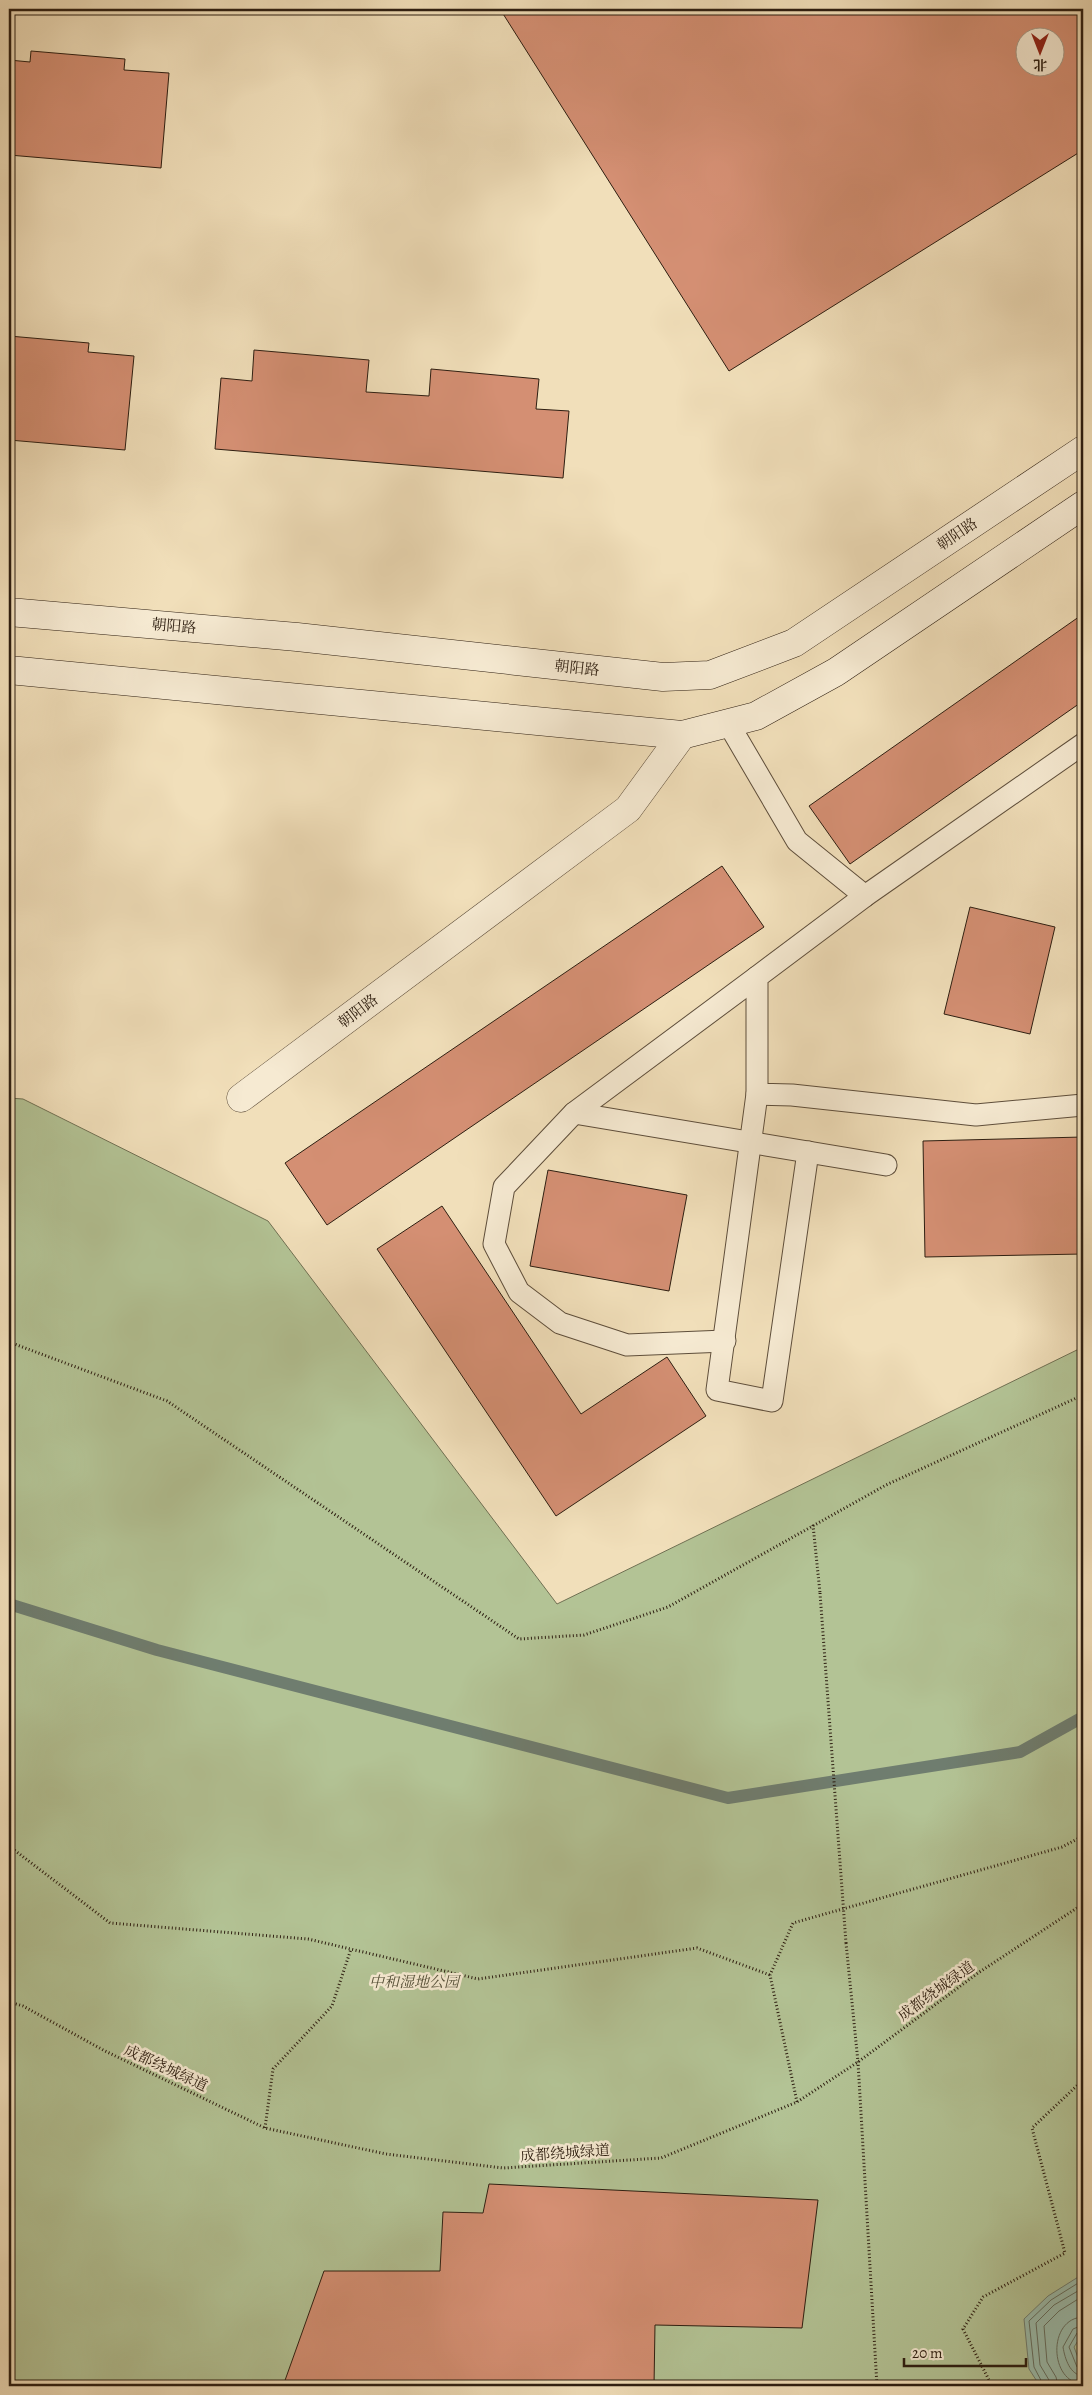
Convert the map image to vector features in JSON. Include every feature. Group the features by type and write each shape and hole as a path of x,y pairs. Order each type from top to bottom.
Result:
{"main road":[{"name":"朝阳路","path":"9,612 297,637 663,677 710,675 794,643 1083,450"},
{"path":"9,670 682,735 756,716 836,672 1083,505"},
{"name":"朝阳路","path":"241,1098 628,809 682,735"}],"lane":[{"path":"728,723 797,841 865,896"},
{"path":"725,1340 627,1345 560,1324 519,1292 494,1244 504,1187 574,1113 865,896 1083,744"},
{"path":"757,977 757,1094 717,1390 772,1401 808,1152"},
{"path":"757,1094 792,1095 976,1115 1083,1105"},
{"path":"574,1113 886,1164"}],"path":[{"path":"9,1342 167,1400 519,1639 584,1635 668,1607 886,1485 1083,1395"},
{"path":"813,1525 820,1593 846,1943 858,2062 877,2386"},
{"path":"797,2102 770,1975 793,1923 1062,1847 1083,1836"},
{"path":"9,1846 110,1923 308,1939 478,1979 697,1948 770,1975"},
{"path":"1082,1905 1083,1916"},
{"name":"成都绕城绿道","path":"9,2002 23,2006 105,2051 265,2128 386,2154 503,2168 661,2158 797,2102 858,2062 978,1973 1082,1905"},
{"path":"265,2128 273,2069 332,2006 351,1949"},
{"path":"992,2386 963,2329 983,2297 1065,2253 1032,2128 1083,2080"}],"green space":[{"name":"中和湿地公园","path":"9,1098 23,1099 268,1221 557,1604 1083,1347 1083,2386 9,2386"}],"water":[{"path":"1083,2274 1083,2333 1074,2347 1083,2371 1083,2386 1040,2386 1029,2369 1024,2319 1048,2296"}],"building":[{"path":"500,9 1083,9 1083,150 729,371"},
{"path":"31,51 125,59 124,70 169,73 161,168 9,155 9,60 30,62"},
{"path":"9,336 89,343 88,352 134,356 125,450 9,440"},
{"path":"254,350 369,360 366,392 429,396 431,369 539,379 536,409 569,411 563,478 215,449 221,378 252,381"},
{"path":"1083,614 1083,701 850,864 809,806"},
{"path":"722,866 764,927 327,1225 285,1163"},
{"path":"970,907 1055,927 1030,1034 944,1014"},
{"path":"1083,1137 1083,1254 925,1257 923,1141"},
{"path":"548,1170 687,1195 669,1291 530,1266"},
{"path":"442,1206 581,1414 667,1357 706,1416 556,1516 377,1249"},
{"path":"489,2184 818,2200 802,2328 655,2325 654,2386 283,2386 324,2271 440,2271 443,2212 483,2213"}],"waterway":[{"path":"9,1604 157,1650 728,1798 1020,1752 1083,1717"}]}
